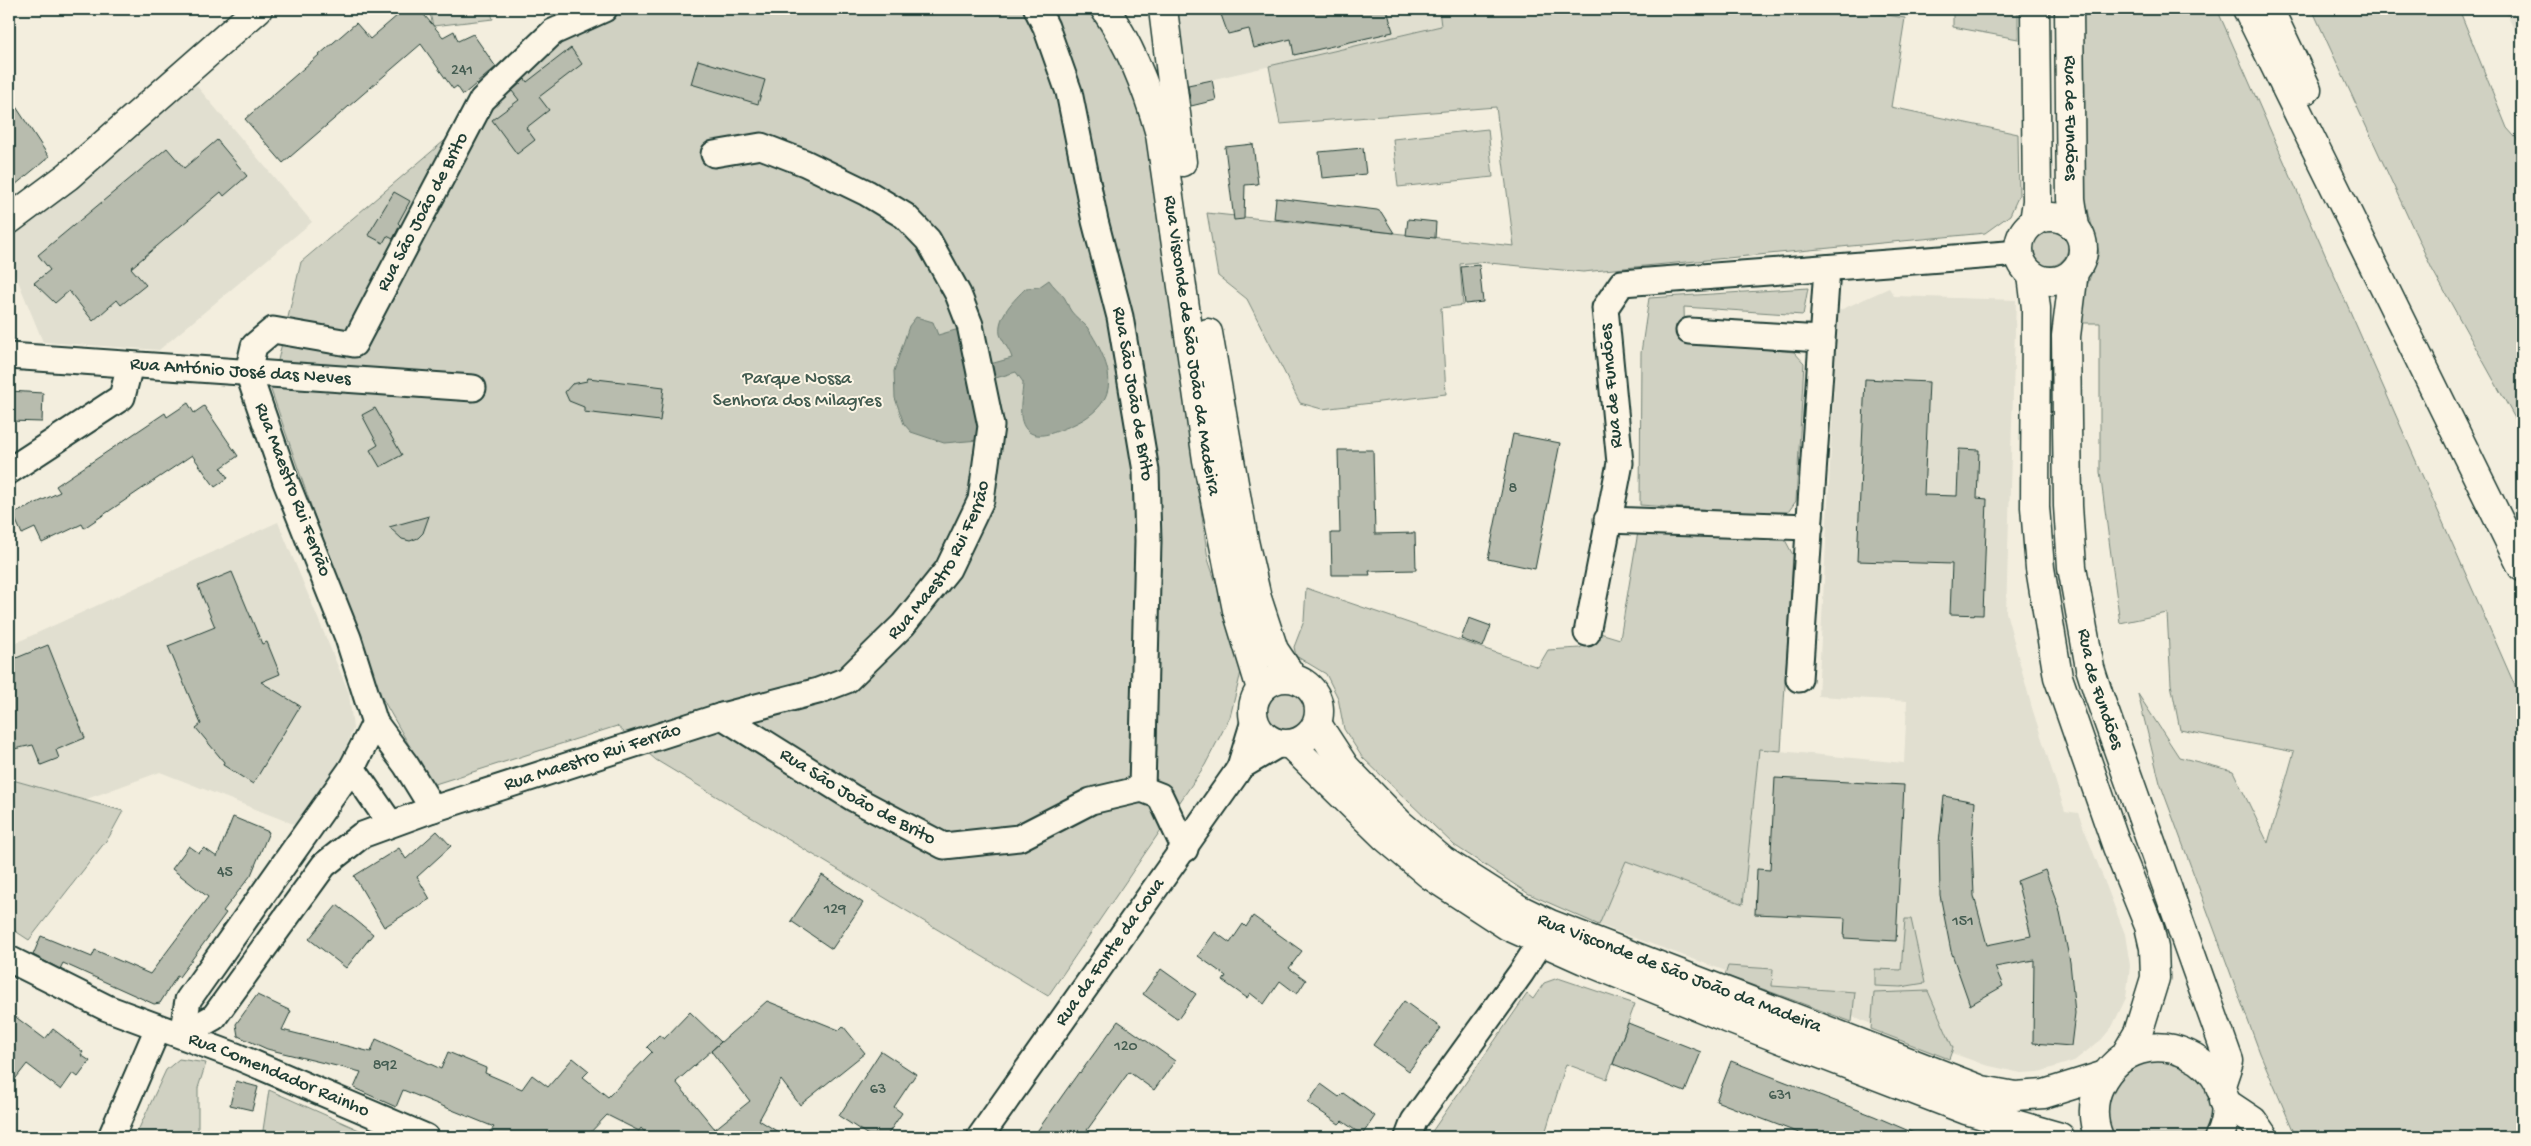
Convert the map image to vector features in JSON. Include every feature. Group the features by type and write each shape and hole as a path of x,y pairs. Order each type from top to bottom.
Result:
{"main road":[{"path":"9,220 68,176 258,9"},
{"name":"Rua Visconde de São João da Madeira","path":"1105,9 1125,39 1153,109 1160,134 1195,380 1217,515 1237,610 1261,689"},
{"name":"Rua Visconde de São João da Madeira","path":"1163,9 1183,170 1215,382 1244,540 1257,598 1274,650 1292,678 1303,683 1315,696 1319,712 1317,724 1345,766 1400,824 1442,860 1519,909 1550,924 1982,1090 2015,1096 2044,1094 2115,1066 2141,1049 2160,1046 2180,1050 2197,1058 2211,1071 2222,1095 2252,1122 2264,1137"},
{"name":"Rua de Fundões","path":"2035,9 2037,201 2034,222 2022,235 2026,264 2036,308 2035,507 2040,568 2058,677 2117,847 2149,926 2154,948 2155,978 2138,1033 2115,1066"},
{"name":"Rua de Fundões","path":"2026,264 2040,279 2058,281 2074,272 2080,264 2083,245 2075,227 2071,199 2069,9"},
{"path":"2247,9 2522,567"},
{"path":"2270,9 2366,212 2522,531"},
{"path":"2034,222 2056,217 2075,227"},
{"name":"Rua de Fundões","path":"2074,272 2066,336 2067,489 2072,567 2083,630 2098,693 2229,1061 2222,1095"},
{"path":"1254,721 1252,710 1254,699 1261,689 1270,682 1281,678 1292,678"},
{"name":"Rua Visconde de São João da Madeira","path":"1254,721 1259,732 1268,740 1284,744 1430,875 1508,926 1541,942 1730,1019 1966,1110 2060,1137"},
{"path":"1284,744 1301,741 1317,724"},
{"path":"2099,1137 2094,1110 2097,1092 2115,1066"},
{"path":"2219,1137 2223,1130 2225,1109 2222,1095"}],"street":[{"name":"Rua São João de Brito","path":"248,372 254,346 273,330 354,344 482,100 552,32 604,9"},
{"name":"Rua São João de Brito","path":"722,716 854,798 944,846 1019,838 1091,801 1142,789 1148,542 1146,471 1120,317 1095,221 1069,92 1046,27 1037,9"},
{"name":"Rua Maestro Rui Ferrão","path":"182,1035 214,1017 324,865 362,835 432,808 722,716 818,691 847,680 903,625 948,569 981,500 991,426 970,325 958,294 928,240 905,216 867,193 805,163 761,146 714,154"},
{"name":"Rua de Fundões","path":"1587,633 1620,463 1605,308 1622,283 1827,268 2026,264"},
{"path":"1799,679 1827,268"},
{"path":"1689,331 1821,339"},
{"name":"Rua António José das Neves","path":"9,356 473,388"},
{"path":"9,471 122,397 130,365"},
{"name":"Rua Maestro Rui Ferrão","path":"248,372 286,482 348,638 374,723 406,765 432,808"},
{"path":"1608,520 1810,527"},
{"name":"Rua da Fonte da Cova","path":"980,1137 1185,849 1240,767 1254,721"},
{"path":"182,1035 188,1000 352,768 374,723"},
{"name":"Rua da Fonte da Cova","path":"1240,767 1284,744"},
{"path":"352,768 390,823"},
{"path":"1142,789 1160,796 1185,849"},
{"path":"1408,1137 1414,1121 1521,973 1541,942"},
{"name":"Rua Comendador Rainho","path":"9,959 107,1008 158,1028 182,1035 426,1137"},
{"path":"111,1137 158,1028"}],"shaded area":[{"path":"1175,9 1439,9 1442,26 1184,86"},
{"path":"2504,9 2522,9 2522,45"},
{"path":"195,84 312,222 159,350 43,342 9,259 9,238 41,214"},
{"path":"1049,280 1064,297 1073,313 1087,327 1103,357 1108,371 1109,384 1106,396 1098,407 1086,418 1068,427 1043,435 1033,434 1029,432 1022,422 1023,382 1016,372 972,385 981,428 979,440 944,443 911,432 904,424 895,398 894,371 909,326 916,317 933,322 938,335 959,329 968,370 1012,358 1000,334 1001,321 1012,303 1026,288 1039,287"},
{"path":"1889,288 1894,296 2016,300 2006,612 2032,708 2065,811 2078,813 2125,934 2130,966 2126,998 2112,1027 2101,1040 2074,1061 2039,1072 2021,1073 1985,1065 1599,925 1626,861 1743,904 1759,749 1904,763 1907,701 1818,696 1838,311"},
{"path":"278,522 349,693 353,729 343,756 296,825 160,772 84,800 9,779 9,646"}],"green space":[{"path":"429,9 490,9 493,19 433,26"},
{"name":"Parque Nossa Senhora dos Milagres","path":"626,9 1089,9 1106,31 1144,110 1208,559 1243,664 1230,717 1205,765 1048,996 656,760 617,726 432,785 370,677 271,390 301,262 573,32"},
{"path":"1439,9 1851,9 1905,18 1891,107 2018,134 2019,195 2010,215 1985,233 1583,272 1479,262 1460,264 1463,305 1441,308 1446,394 1322,409 1300,403 1247,299 1218,276 1207,213 1514,246 1496,107 1280,124 1269,66 1441,26"},
{"path":"1953,9 2018,9 2018,39 1953,27"},
{"path":"2083,9 2217,9 2515,686 2522,697 2522,1137 2296,1137 2260,1053 2160,783 2138,694 2179,757 2233,771 2268,843 2294,752 2180,730 2171,684 2167,613 2120,623 2100,472 2100,323 2079,323 2081,302 2099,253 2084,195"},
{"path":"2312,9 2459,9 2507,128 2522,145 2522,431 2432,269"},
{"path":"1488,129 1493,177 1398,187 1393,139"},
{"path":"2049,228 2056,229 2062,234 2067,240 2067,254 2062,260 2056,265 2049,266 2042,265 2036,260 2031,254 2030,247 2031,240 2036,234 2042,229"},
{"path":"1808,288 1803,315 1684,307 1685,342 1794,352 1804,363 1796,501 1786,515 1640,505 1641,353 1649,298"},
{"path":"1638,532 1784,538 1793,555 1781,751 1759,749 1743,904 1626,861 1599,925 1529,894 1454,845 1362,757 1344,729 1338,698 1326,674 1296,656 1294,647 1304,621 1306,588 1538,667 1548,650 1580,648 1600,633 1620,639"},
{"path":"1290,690 1298,693 1304,699 1307,711 1304,723 1298,729 1282,732 1274,729 1268,723 1265,707 1268,699 1274,693"},
{"path":"9,779 123,811 109,837 29,940 9,927"},
{"path":"1905,919 1911,919 1925,983 1901,987 1875,986 1875,969 1901,970"},
{"path":"1728,966 1773,969 1772,986 1855,992 1852,1022 1725,975"},
{"path":"1558,978 1635,1004 1607,1079 1566,1064 1544,1137 1431,1137 1431,1133 1527,994 1533,999 1544,983"},
{"path":"1928,991 1953,1048 1949,1059 1871,1029 1874,993"},
{"path":"2159,1058 2186,1068 2196,1075 2203,1084 2208,1095 2210,1107 2210,1120 2205,1137 2111,1137 2107,1108 2109,1095 2114,1084 2121,1075 2131,1068"},
{"path":"179,1059 206,1063 198,1088 198,1137 135,1137 166,1070"},
{"path":"269,1090 375,1137 262,1137"}],"building":[{"path":"405,9 419,9 443,37 454,31 458,41 473,34 496,67 463,95 457,86 453,89 421,44 283,163 245,119 356,23 370,39"},
{"path":"1219,9 1387,9 1393,32 1294,55 1291,39 1254,48 1249,29 1228,34"},
{"path":"571,48 582,64 539,97 549,110 526,128 535,140 517,154 492,120 519,100 512,91 525,79 527,82"},
{"path":"698,60 765,80 758,104 691,84"},
{"path":"1212,80 1216,100 1191,106 1188,85"},
{"path":"9,96 49,157 9,190"},
{"path":"217,140 247,176 224,196 221,192 131,268 146,285 121,305 117,300 93,321 69,291 55,303 34,283 50,270 38,255 167,148 184,168"},
{"path":"1253,144 1258,184 1245,185 1244,219 1234,220 1225,147"},
{"path":"1363,148 1366,174 1322,178 1319,152"},
{"path":"394,192 410,201 398,223 400,225 393,239 387,236 383,243 368,235"},
{"path":"1276,198 1377,210 1381,212 1394,233 1274,219"},
{"path":"1408,219 1436,222 1435,238 1406,235"},
{"path":"1479,265 1483,302 1465,304 1461,267"},
{"path":"588,378 664,387 660,421 584,412 584,407 569,401 565,392 572,384 587,381"},
{"path":"1865,379 1929,382 1924,495 1957,496 1959,449 1979,450 1977,498 1987,499 1983,615 1950,614 1952,564 1857,561"},
{"path":"9,391 43,393 42,422 9,421"},
{"path":"188,403 194,413 204,406 238,456 221,468 228,478 215,487 192,455 84,528 82,524 42,543 35,528 22,534 13,514 60,492 56,486 165,413 167,417"},
{"path":"375,408 402,455 380,467 370,450 378,445 362,415"},
{"path":"1513,434 1560,443 1535,569 1488,559"},
{"path":"1338,450 1373,450 1375,534 1415,533 1416,570 1369,571 1370,575 1332,575 1331,533 1340,533"},
{"path":"429,516 423,533 418,538 410,541 402,539 389,527"},
{"path":"232,572 262,644 267,642 280,674 261,682 300,706 253,784 223,765 224,762 196,728 201,724 168,646 215,627 198,586"},
{"path":"1469,618 1491,626 1483,647 1461,639"},
{"path":"48,645 85,738 56,750 59,758 41,765 33,745 9,750 9,661"},
{"path":"1775,778 1904,785 1896,941 1844,938 1845,918 1755,914 1757,869 1770,870"},
{"path":"1944,796 1975,802 1972,843 1974,896 1987,945 2031,936 2017,881 2045,870 2059,908 2070,962 2075,1013 2071,1046 2033,1043 2034,960 1995,967 2003,986 1970,1005 1951,951 1940,895 1939,843"},
{"path":"233,817 269,832 251,875 223,911 226,913 179,977 177,976 160,1003 154,1004 63,963 60,969 33,955 41,936 92,957 95,950 150,974 208,897 172,869 189,846 199,853 204,848 217,857"},
{"path":"437,831 451,846 417,877 430,899 384,927 354,876 399,848 406,859"},
{"path":"822,875 863,903 832,949 791,921"},
{"path":"337,905 373,934 346,968 309,939"},
{"path":"1253,916 1302,951 1289,968 1306,980 1297,994 1280,981 1264,1004 1250,993 1247,998 1223,981 1226,976 1198,956 1215,932 1230,943 1243,924 1246,927"},
{"path":"1161,969 1196,994 1178,1019 1143,994"},
{"path":"257,995 291,1011 282,1030 371,1052 376,1039 441,1069 448,1052 486,1068 485,1073 522,1089 532,1075 548,1087 573,1058 589,1071 583,1077 608,1097 652,1052 647,1047 659,1035 664,1039 690,1012 721,1042 676,1082 715,1129 750,1101 711,1051 767,1001 839,1030 843,1026 865,1053 800,1105 781,1080 759,1120 786,1137 649,1137 641,1128 639,1131 607,1115 586,1137 486,1137 494,1127 403,1090 396,1107 354,1088 361,1072 267,1049 238,1036 236,1024"},
{"path":"1404,1001 1441,1028 1409,1071 1373,1045"},
{"path":"9,1012 45,1039 53,1029 83,1052 81,1055 90,1061 78,1077 73,1073 61,1090 27,1064 9,1087"},
{"path":"1118,1021 1175,1061 1154,1090 1129,1072 1082,1137 1033,1137 1079,1072"},
{"path":"1628,1023 1701,1052 1685,1092 1613,1064"},
{"path":"881,1051 916,1074 894,1107 902,1113 886,1137 871,1137 839,1116"},
{"path":"1731,1061 1923,1137 1809,1137 1716,1101"},
{"path":"236,1081 258,1087 252,1110 230,1105"},
{"path":"1321,1084 1339,1097 1343,1093 1375,1116 1362,1135 1342,1121 1339,1124 1308,1103"}]}
